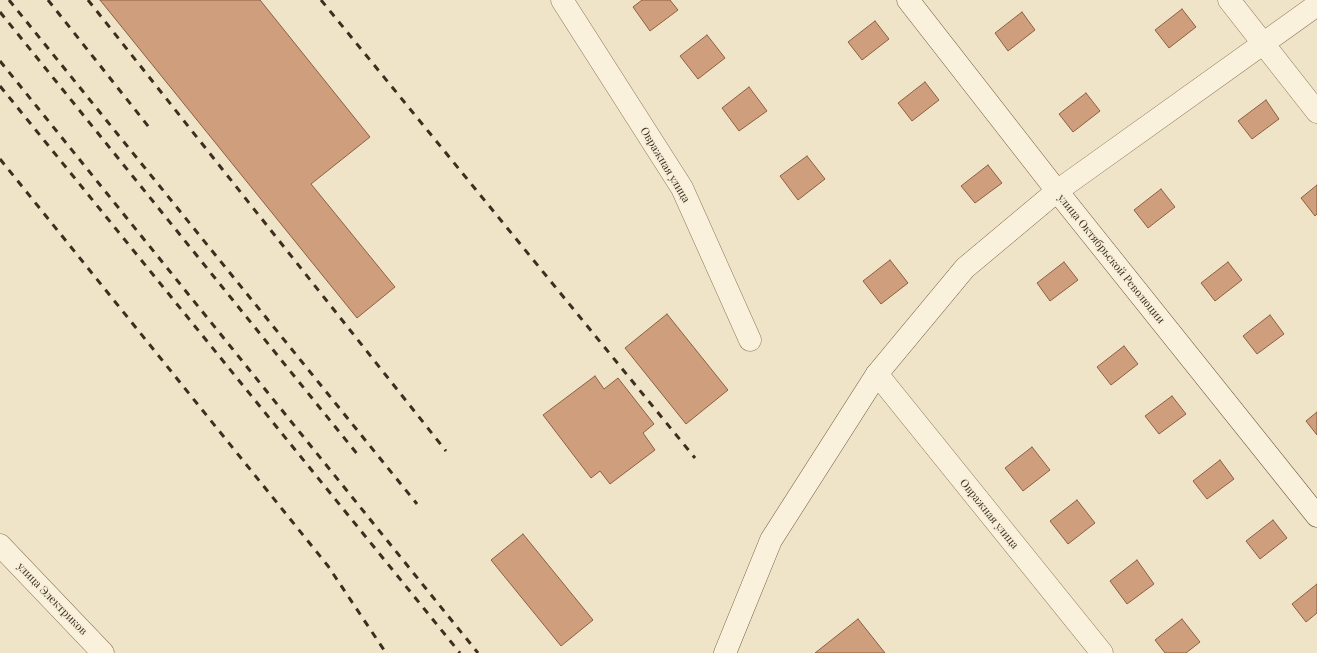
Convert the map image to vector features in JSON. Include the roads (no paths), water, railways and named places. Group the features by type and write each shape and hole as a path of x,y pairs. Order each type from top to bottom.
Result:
{"street":[{"name":"Овражная улица","path":"562,0 682,188 750,340"},
{"name":"улица Октябрьской Революции","path":"908,0 1057,191 1317,516"},
{"path":"1229,0 1317,112"},
{"path":"725,653 772,540 877,374 965,268 1057,191 1317,4"},
{"name":"Овражная улица","path":"877,374 1102,653"},
{"name":"улица Электриков","path":"0,545 104,653"}],"railway":[{"path":"9,0 417,504"},
{"path":"48,0 152,131"},
{"path":"88,0 446,451"},
{"path":"321,0 695,458"},
{"path":"0,12 358,455"},
{"path":"0,61 478,653"},
{"path":"0,86 460,653"},
{"path":"0,159 328,566 386,653"}]}
